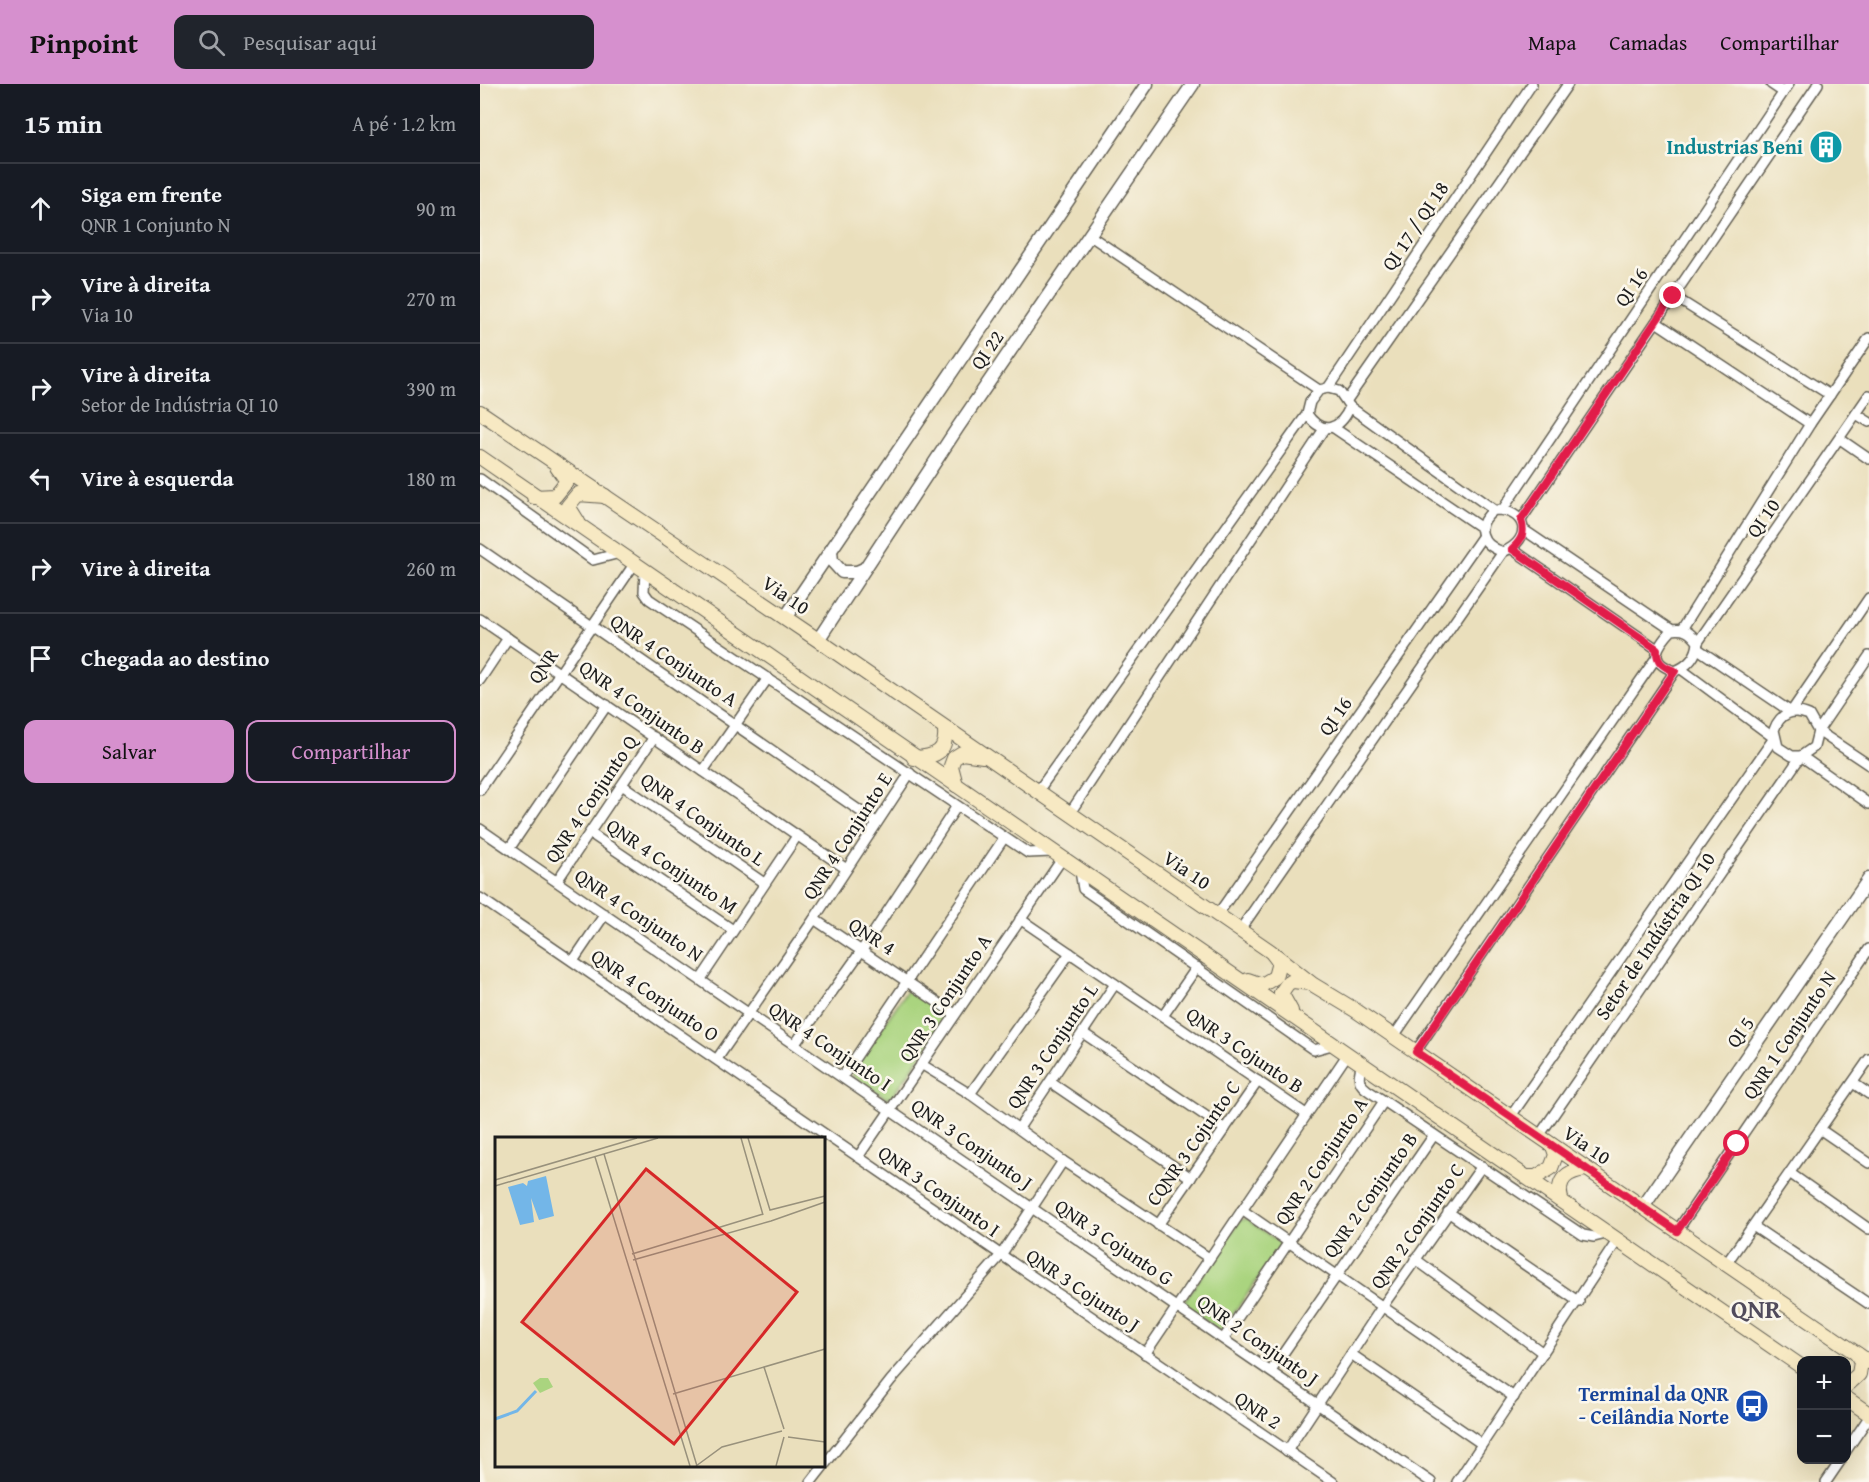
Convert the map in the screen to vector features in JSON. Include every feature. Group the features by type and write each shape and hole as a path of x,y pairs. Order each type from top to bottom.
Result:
{"main road":[{"name":"Via 10","path":"480,412 818,640 1218,914 1312,984 1394,1036 1869,1362"},
{"path":"480,457 534,497 640,566 914,758 1561,1199 1611,1237 1797,1364"},
{"path":"534,497 555,496 567,481 552,459"},
{"path":"582,527 568,506 572,499 578,495 605,496"},
{"path":"914,758 935,756 943,750 946,741 945,729"},
{"path":"956,785 951,766 958,755 967,753 988,757"},
{"path":"1222,967 1252,982 1266,984 1275,976 1279,962 1270,951"},
{"path":"1297,1019 1281,993 1284,987 1293,981 1312,984"},
{"path":"1529,1178 1536,1177 1551,1168 1556,1155 1553,1146"},
{"path":"1561,1199 1559,1190 1567,1174 1586,1169"},
{"path":"1851,1381 1859,1374 1861,1362 1857,1354"},
{"path":"1851,1402 1869,1416"}],"street":[{"path":"785,618 1147,84"},
{"name":"QI 22","path":"818,640 1193,84"},
{"name":"QI 17 / QI 18","path":"1323,389 1532,84"},
{"path":"1070,813 1329,429 1345,419 1348,404 1568,84"},
{"path":"1771,84 1783,93"},
{"name":"QI 16","path":"1498,509 1789,84"},
{"path":"1240,930 1507,550 1519,542 1522,525 1673,296 1818,84"},
{"path":"1089,235 1323,389 1339,391 1348,404 1498,509 1677,629 1691,634 1698,645 1791,712 1809,715 1818,731 1869,765"},
{"path":"1673,296 1830,395"},
{"path":"1656,322 1810,424"},
{"path":"1394,1036 1657,654 1677,629 1810,424 1869,338"},
{"path":"1038,791 1307,414 1310,402 1323,389"},
{"name":"QI 10","path":"1698,645 1869,395"},
{"path":"1307,414 1314,423 1329,429 1480,527"},
{"path":"1856,414 1869,422"},
{"path":"1840,439 1869,459"},
{"path":"480,494 483,482 593,560 620,553"},
{"path":"1498,509 1484,517 1480,527 1482,537 1491,548 1507,550 1657,654 1664,667 1678,670 1774,738 1784,753 1800,756 1869,804"},
{"name":"QI 16","path":"1218,914 1482,537"},
{"name":"QNR 4 Conjunto A","path":"480,549 876,822"},
{"path":"831,551 832,561 842,572 857,572 864,569"},
{"path":"640,566 644,592 649,599 1004,838 1028,853 1057,855"},
{"name":"QNR","path":"480,790 592,626 640,566"},
{"path":"1774,738 1777,722 1791,712 1869,598"},
{"name":"QNR 4 Conjunto B","path":"480,619 845,868"},
{"path":"480,680 508,638"},
{"path":"1416,1052 1678,670 1692,660 1698,645"},
{"path":"1800,756 1814,747 1818,731 1869,656"},
{"path":"703,771 768,678"},
{"path":"509,849 607,705"},
{"name":"QNR 4 Conjunto Q","path":"557,881 654,737"},
{"name":"Setor de Indústria QI 10","path":"1511,1116 1774,738"},
{"name":"Setor de Indústria QI 10","path":"1539,1136 1800,756"},
{"name":"QNR 4 Conjunto E","path":"814,919 845,868 910,773"},
{"name":"QNR 4 Conjunto L","path":"622,785 764,883"},
{"path":"795,1044 862,950 957,806"},
{"path":"480,829 557,881"},
{"name":"QNR 4 Conjunto M","path":"590,833 733,930"},
{"path":"750,1013 701,979 797,836"},
{"path":"843,1076 1004,838"},
{"name":"QNR 3 Conjunto A","path":"858,1157 1020,920 1057,855"},
{"path":"1080,871 1083,888 1314,1050 1332,1045"},
{"name":"QI 5","path":"1643,1207 1869,879"},
{"name":"QNR 4 Conjunto N","path":"557,881 701,979"},
{"name":"QNR 4 Conjunto O","path":"480,898 717,1059"},
{"path":"573,961 605,914"},
{"path":"814,919 717,1059 858,1157"},
{"name":"QNR 4","path":"814,919 955,1014"},
{"name":"QNR 3 Cojunto B","path":"1020,920 1306,1114"},
{"name":"QNR 1 Conjunto N","path":"1677,1231 1869,950"},
{"path":"970,1094 1070,953"},
{"path":"1163,1017 1197,967"},
{"name":"QNR 3 Conjunto L","path":"1019,1128 1115,984"},
{"name":"QNR 4 Conjunto I","path":"750,1013 890,1109"},
{"path":"1083,1033 1225,1129"},
{"path":"1145,1354 1347,1055"},
{"path":"1726,1264 1791,1174 1869,1059"},
{"path":"921,1064 970,1094 1063,1161 1209,1258"},
{"path":"1362,1065 1357,1076 1358,1082 1383,1101 1583,1235 1611,1237 1579,1302 1457,1482"},
{"name":"CQNR 3 Cojunto C","path":"1158,1225 1258,1081"},
{"path":"1050,1082 1191,1178"},
{"path":"1853,1083 1869,1094"},
{"name":"QNR 2 Conjunto A","path":"1288,1242 1383,1101"},
{"name":"QNR 3 Conjunto J","path":"890,1109 1032,1208"},
{"path":"1821,1130 1869,1163"},
{"name":"QNR 2 Conjunto B","path":"1336,1275 1434,1136"},
{"name":"QNR 3 Conjunto I","path":"858,1157 1000,1255"},
{"path":"825,1464 891,1380 1000,1255 1063,1161"},
{"name":"QNR 2 Conjunto C","path":"1382,1307 1482,1166"},
{"path":"1791,1174 1869,1229"},
{"name":"QNR 3 Cojunto G","path":"1032,1208 1176,1305"},
{"path":"1242,1210 1514,1397"},
{"path":"1448,1212 1579,1302"},
{"path":"1753,1226 1869,1304"},
{"path":"1224,1338 1288,1242"},
{"name":"QNR 3 Cojunto J","path":"1000,1255 1145,1354"},
{"path":"1415,1259 1543,1353"},
{"name":"QNR 2 Conjunto J","path":"1271,1371 1336,1275"},
{"name":"QNR 2 Conjunto J","path":"1176,1305 1431,1482"},
{"name":"QNR 2","path":"1145,1354 1287,1451 1382,1307"},
{"path":"1351,1354 1482,1444"},
{"path":"1851,1443 1869,1416"},
{"path":"1287,1451 1333,1482"},
{"path":"1826,1482 1838,1464"},
{"path":"811,1482 823,1467"}],"green space":[{"path":"913,990 947,1013 947,1019 892,1097 886,1098 853,1076 852,1071 906,992"},
{"path":"1246,1219 1279,1242 1280,1248 1221,1331 1185,1307 1183,1303 1240,1220"}],"place":[{"name":"Industrias Beni","path":"1826,147"},
{"name":"Terminal da QNR - Ceilândia Norte","path":"1752,1406"}],"district":[{"name":"QNR","path":"1756,1309"}],"route":[{"path":"1673,296 1521,520 1524,530 1519,542 1512,549 1657,649 1656,658 1664,667 1675,671 1416,1052 1677,1231 1737,1144"}]}
